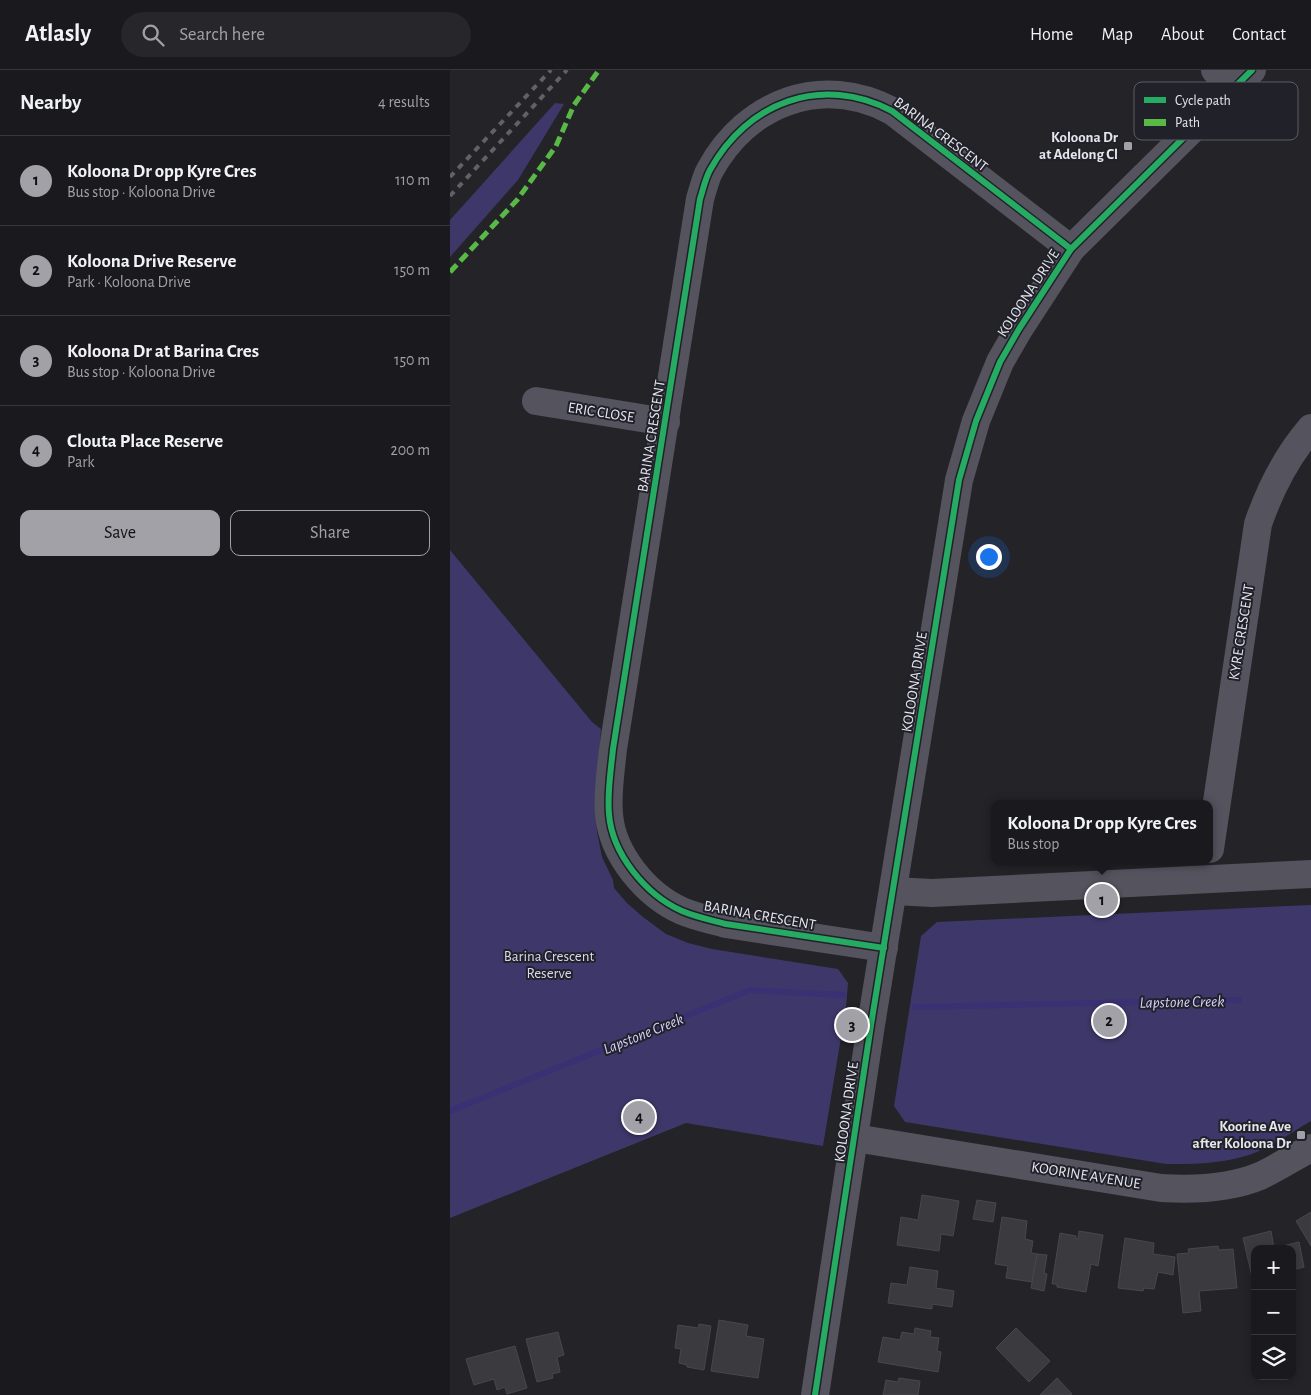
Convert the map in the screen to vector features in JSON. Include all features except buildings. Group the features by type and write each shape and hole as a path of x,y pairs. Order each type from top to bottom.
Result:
{"street":[{"name":"KOLOONA DRIVE","path":"1224,79 1252,70"},
{"name":"BARINA CRESCENT","path":"884,948 726,924 701,918 680,910 660,898 638,877 624,856 613,833 609,815 609,787 613,749 700,199 708,172 734,135 766,111 782,103 819,95 838,94 856,96 875,102 892,111 1071,249"},
{"name":"KOLOONA DRIVE","path":"814,1395 871,1025 961,472 976,421 1000,362 1018,329 1071,249 1169,140"},
{"name":"ERIC CLOSE","path":"536,402 666,422"},
{"name":"KYRE CRESCENT","path":"1213,828 1258,524 1274,481 1295,447 1311,428"},
{"path":"894,891 932,893 1210,867 1311,874"},
{"name":"KOORINE AVENUE","path":"855,1138 1161,1188 1181,1189 1241,1182 1260,1176 1311,1148"}],"green space":[{"path":"555,103 564,104 518,180 450,257 450,220"},
{"name":"Barina Crescent Reserve","path":"450,550 592,722 601,729 595,798 597,832 602,857 613,880 614,888 627,903 666,934 688,943 712,949 838,969 848,983 846,1007 823,1146 686,1123 450,1218"},
{"path":"1311,905 1311,1121 1260,1150 1242,1157 1223,1161 1166,1164 905,1122 894,1106 921,936 937,922"}],"waterway":[{"name":"Lapstone Creek","path":"450,1111 750,990 843,995"},
{"name":"Lapstone Creek","path":"915,1007 1239,1000"}],"railway":[{"path":"450,177 551,70"},
{"path":"450,196 567,70"}],"marked path":[{"path":"450,272 517,200 556,146 574,105 599,70"}],"cycle path":[{"path":"1240,82 1252,70"},
{"path":"884,948 726,924 682,911 656,895 633,872 617,844 612,829 608,798 613,749 700,199 710,170 726,146 744,127 765,112 789,101 813,95 839,95 866,100 892,111 1071,249"},
{"path":"815,1395 871,1025 959,480 976,421 1000,362 1071,249 1181,140"}],"place":[{"name":"Koloona Dr at Adelong Cl","path":"1128,146"},
{"name":"Koloona Dr opp Kyre Cres","path":"1102,900"},
{"name":"Koloona Drive Reserve","path":"1109,1021"},
{"name":"Koloona Dr at Barina Cres","path":"852,1025"},
{"name":"Clouta Place Reserve","path":"639,1117"},
{"name":"Koorine Ave after Koloona Dr","path":"1301,1135"}]}
